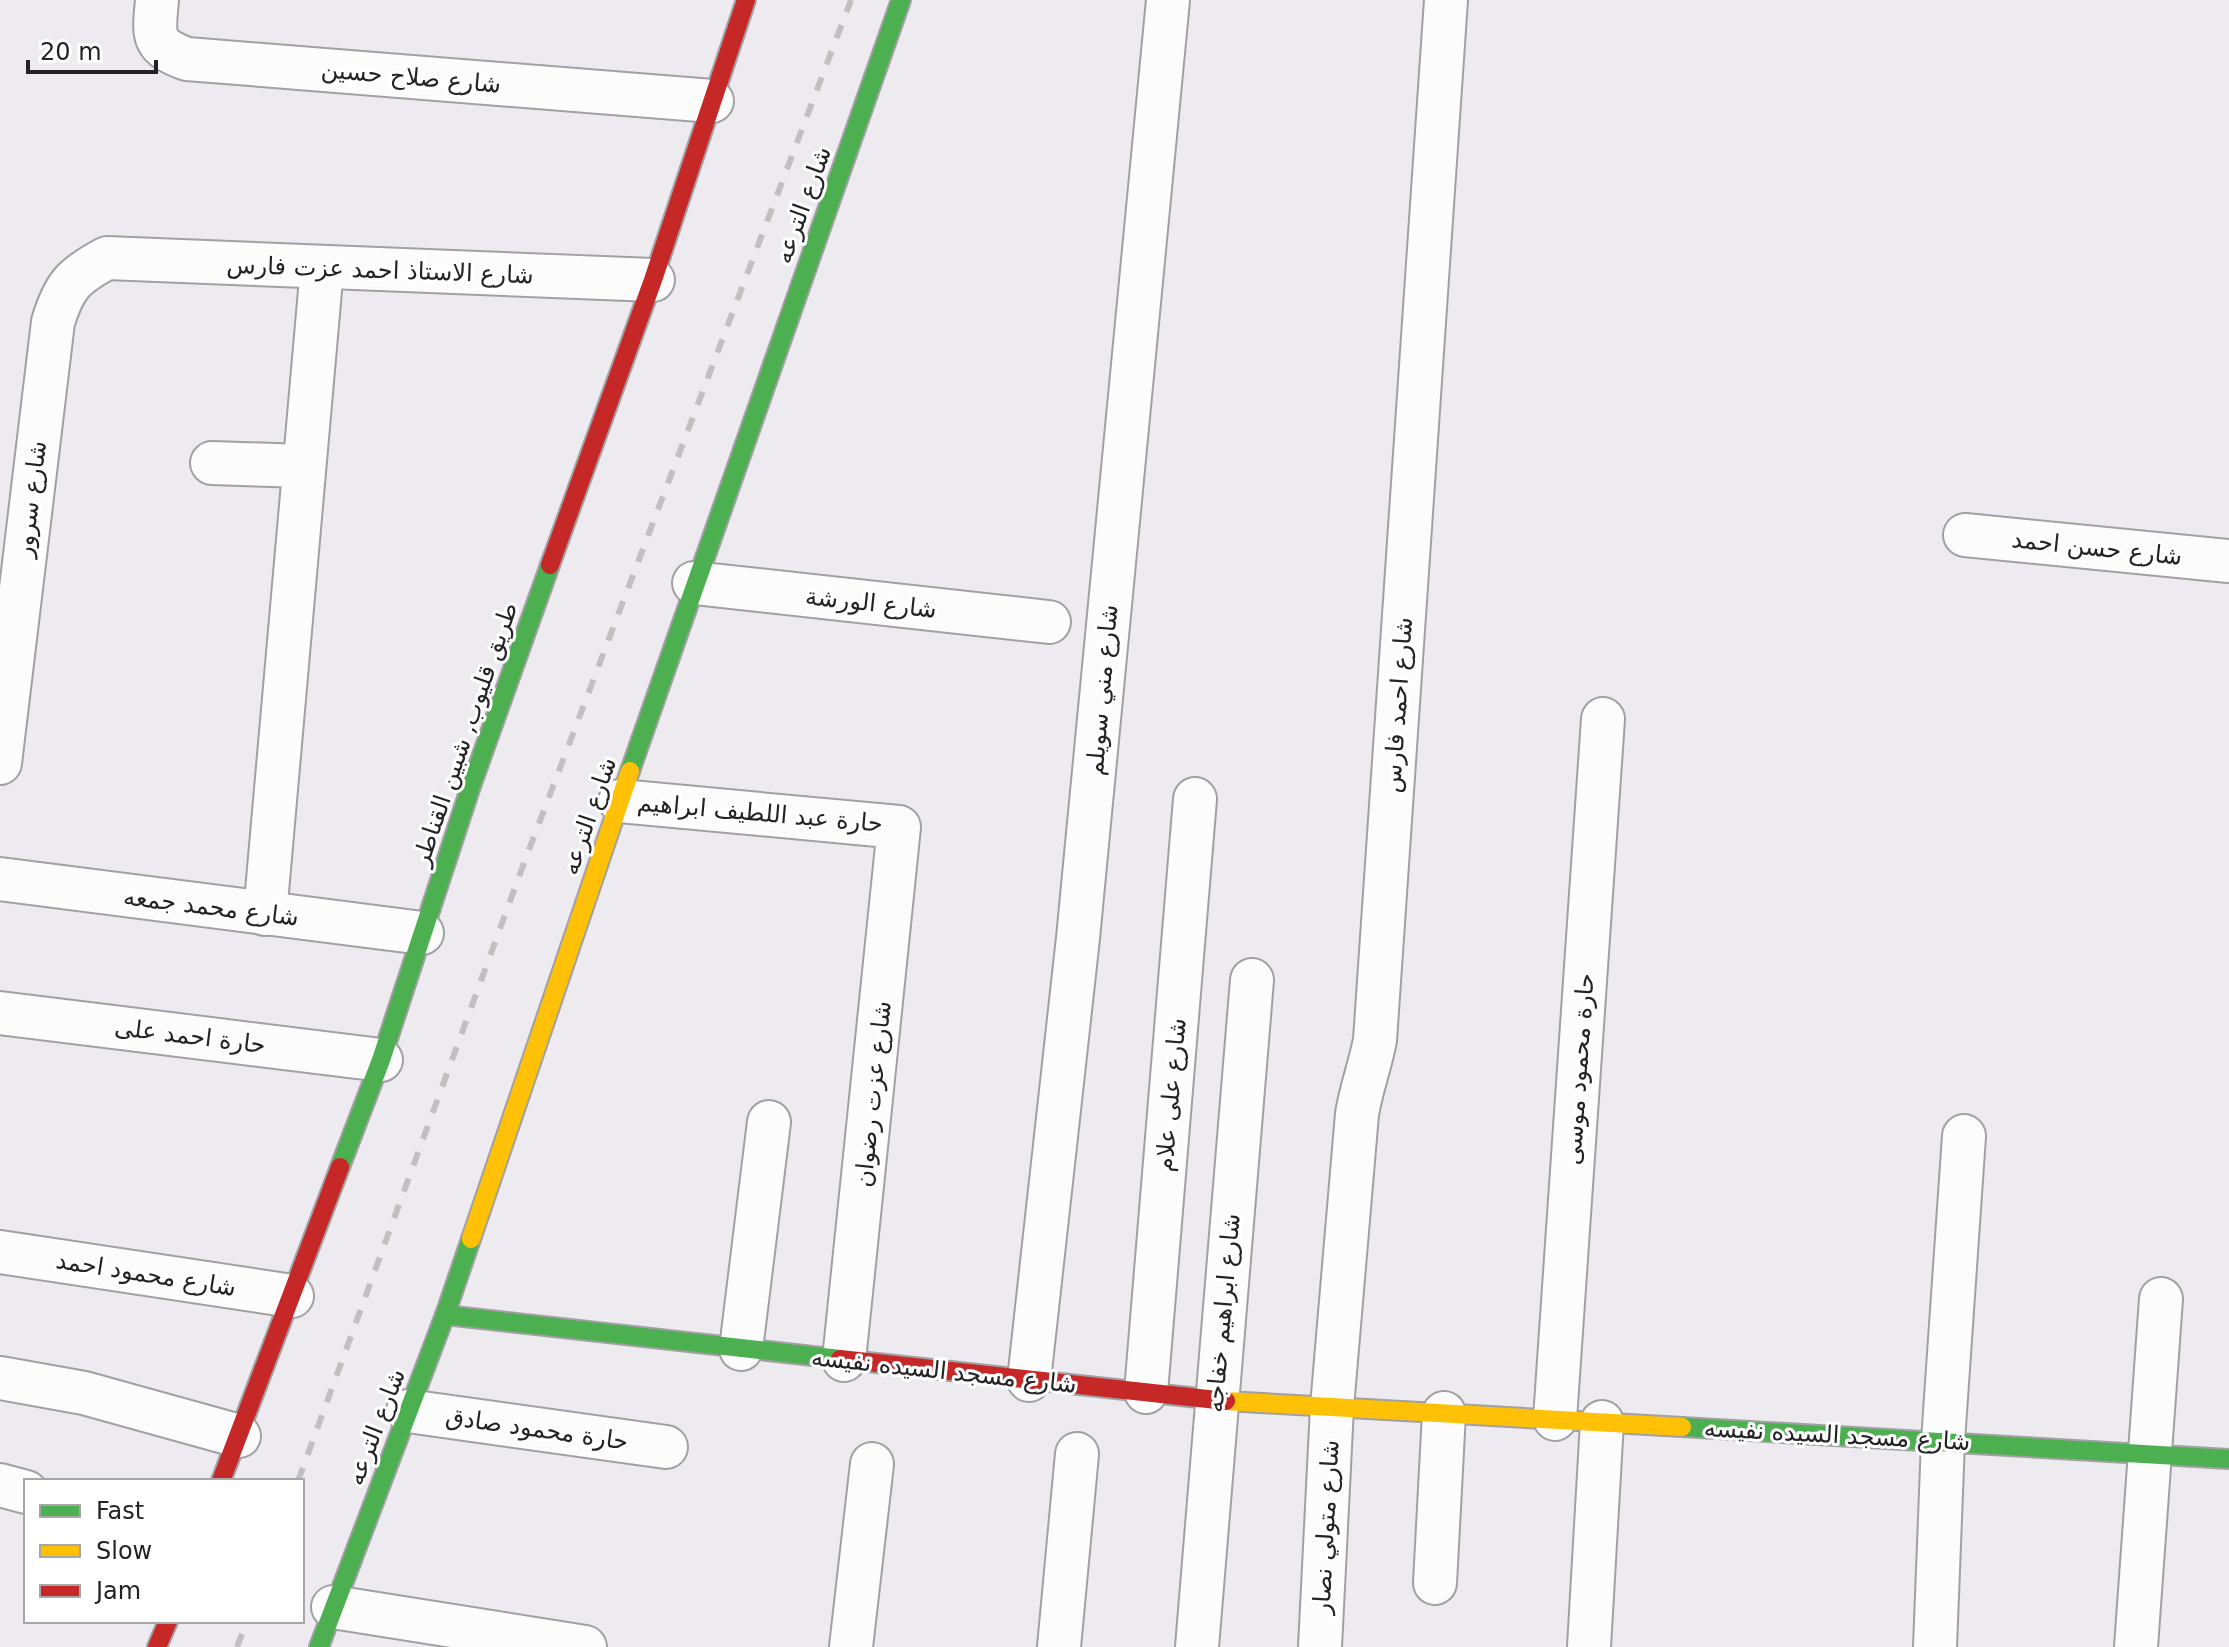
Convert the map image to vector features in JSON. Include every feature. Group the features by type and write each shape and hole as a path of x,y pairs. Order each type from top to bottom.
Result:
{"street":[{"name":"شارع صلاح حسين","path":"157,0 154,34 166,52 187,59 712,101"},
{"name":"طريق قليوب, شبين القناطر","path":"222,1479 381,1060 471,786 653,280 746,0"},
{"name":"شارع الترعه","path":"319,1647 445,1315 694,583 901,0"},
{"name":"شارع مني سويلم","path":"1029,1380 1078,938 1168,0"},
{"name":"شارع احمد فارس","path":"1332,1407 1357,1114 1360,1090 1375,1040 1446,0"},
{"name":"شارع الاستاذ احمد عزت فارس","path":"107,258 653,280"},
{"name":"شارع سرور","path":"0,763 13,541 53,322 62,294 81,272 107,258"},
{"path":"265,914 322,268"},
{"path":"212,463 304,466"},
{"name":"شارع حسن احمد","path":"1965,535 2229,561"},
{"name":"شارع الورشة","path":"694,583 1049,622"},
{"name":"حارة محمود موسى","path":"1555,1419 1603,719"},
{"name":"شارع على علام","path":"1146,1392 1195,799"},
{"name":"حارة عبد اللطيف ابراهيم","path":"620,801 899,827"},
{"name":"شارع عزت رضوان","path":"844,1360 899,827"},
{"name":"شارع محمد جمعه","path":"0,879 422,933"},
{"name":"شارع ابراهيم خفاجه","path":"1197,1647 1252,980"},
{"name":"حارة احمد على","path":"0,1013 381,1060"},
{"path":"741,1349 769,1122"},
{"path":"1935,1647 1943,1441 1964,1136"},
{"name":"شارع محمود احمد","path":"0,1252 292,1296"},
{"path":"2136,1647 2161,1299"},
{"name":"شارع مسجد السيده نفيسه","path":"445,1315 1216,1400 2229,1459"},
{"path":"0,1378 84,1393 239,1436"},
{"name":"شارع متولي نصار","path":"1320,1647 1332,1407"},
{"name":"حارة محمود صادق","path":"408,1411 666,1447"},
{"path":"1435,1583 1444,1413"},
{"path":"1589,1647 1602,1422"},
{"path":"1059,1647 1077,1454"},
{"path":"851,1647 872,1464"},
{"path":"0,1485 24,1491"},
{"path":"333,1607 585,1647"},
{"path":"157,1647 167,1623"}],"railway":[{"path":"299,1479 524,863 851,0"},
{"path":"237,1647 246,1623"}],"traffic: fast":[{"path":"630,771 901,0"},
{"path":"340,1167 381,1060 471,786 550,565"},
{"path":"319,1647 471,1239"},
{"path":"445,1315 840,1359"},
{"path":"1682,1427 2229,1459"}],"traffic: slow":[{"path":"471,1239 630,771"},
{"path":"1226,1401 1682,1427"}],"traffic: jam":[{"path":"550,565 653,280 746,0"},
{"path":"222,1479 340,1167"},
{"path":"840,1359 1226,1401"},
{"path":"157,1647 167,1623"}]}
